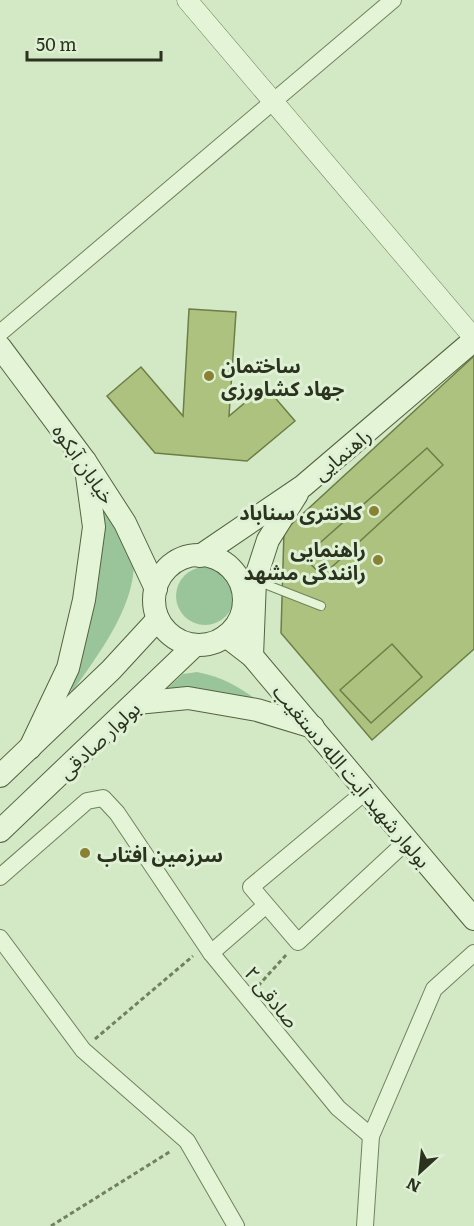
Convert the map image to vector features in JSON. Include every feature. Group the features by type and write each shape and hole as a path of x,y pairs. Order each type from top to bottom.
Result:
{"main road":[{"name":"راهنمایی","path":"200,556 303,486 474,339"},
{"name":"خیابان آبکوه","path":"0,347 85,461 125,523 156,589"},
{"path":"30,748 68,668 84,600 94,527 85,461"},
{"path":"252,656 255,580 268,540 303,486"},
{"path":"200,556 214,558 226,565 242,587 244,600 242,614 226,636 206,645 195,645 172,637 158,619 154,604 161,575 172,564 185,557 200,556"},
{"name":"بولوار صادقی","path":"0,776 111,670 158,619"},
{"name":"بولوار شهید آیت الله دستغیب","path":"226,636 252,656 474,919"},
{"name":"بولوار صادقی","path":"0,831 137,703 195,645"},
{"path":"137,703 188,698 257,710 313,727"}],"street":[{"path":"187,0 474,339"},
{"path":"0,333 393,0"},
{"path":"366,791 251,887 265,906 298,942 408,840"},
{"name":"صادقی ۲","path":"0,877 87,801 103,798 117,813 208,949 338,1108 371,1136"},
{"path":"208,949 265,906"},
{"path":"0,938 82,1050 187,1141 236,1226"},
{"path":"365,1226 371,1136 434,990 474,953"}],"lane":[{"path":"255,580 321,606"}],"path":[{"path":"247,998 298,942"},
{"path":"82,1050 208,949"},
{"path":"51,1226 187,1141"}],"green space":[{"path":"105,500 133,552 133,577 121,613 112,631 70,695 94,598"},
{"path":"199,567 211,567 226,575 234,590 234,602 226,617 211,625 199,625 184,617 176,602 176,590 184,575"},
{"path":"197,672 232,684 264,705 162,693 183,674"}],"building":[{"name":"ساختمان جهاد کشاورزی","path":"189,309 236,312 229,416 265,386 295,421 247,461 155,453 107,396 141,367 183,416"},
{"name":"راهنمایی رانندگی مشهد","path":"474,356 474,649 372,740 281,633 284,531"},
{"name":"کلانتری سناباد","path":"427,448 443,465 322,576 304,557"},
{"path":"392,644 422,677 371,723 340,690"}],"place":[{"name":"ساختمان جهاد کشاورزی","path":"209,376"},
{"name":"کلانتری سناباد","path":"374,511"},
{"name":"راهنمایی رانندگی مشهد","path":"378,560"},
{"name":"سرزمین افتاب","path":"85,853"}]}
